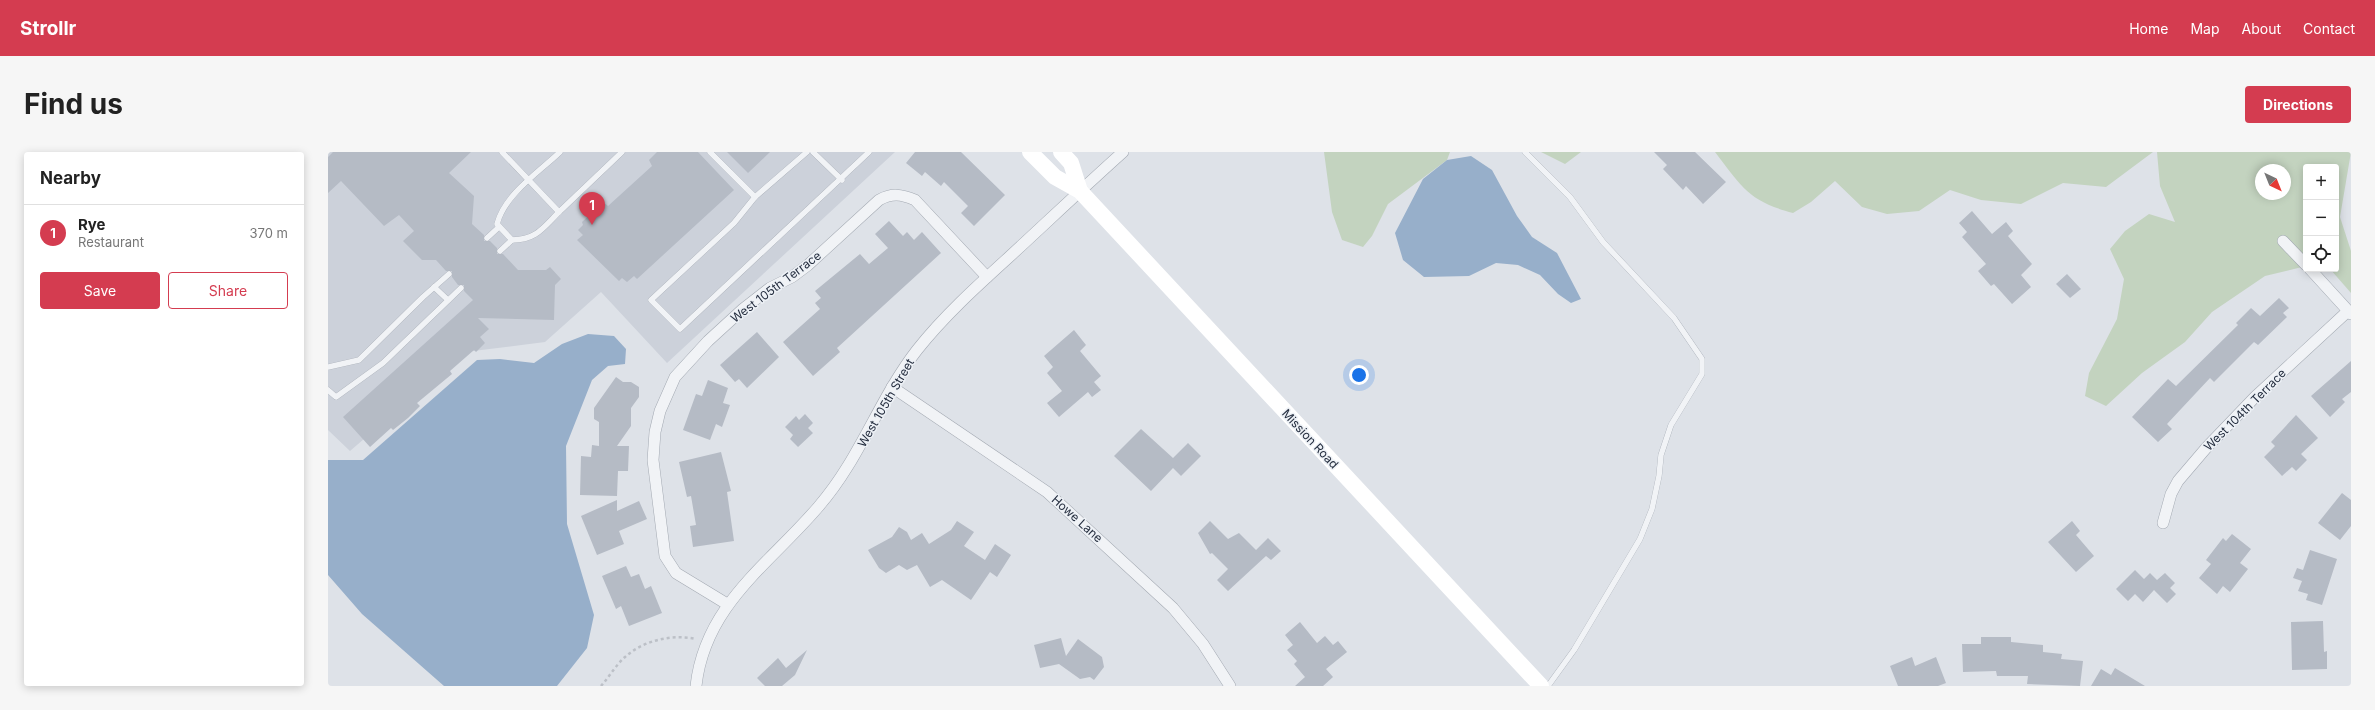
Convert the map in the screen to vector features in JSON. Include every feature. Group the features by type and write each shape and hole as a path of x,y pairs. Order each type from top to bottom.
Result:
{"main road":[{"name":"Mission Road","path":"1030,152 1055,178 1080,191 1540,686"},
{"name":"Mission Road","path":"1061,152 1071,163 1080,191"}],"street":[{"name":"West 105th Street","path":"696,686 698,670 727,604 750,576 819,506 839,481 858,450 902,370 932,333 987,277 1123,152"},
{"name":"West 105th Terrace","path":"727,604 676,573 666,556 653,460 655,432 660,411 675,377 708,341 743,309 770,288 792,277 808,265 879,200 890,194 903,195 915,200 987,277"},
{"path":"2284,241 2303,262"},
{"path":"2313,272 2350,312"},
{"name":"West 104th Terrace","path":"2163,523 2171,494 2178,481 2207,447 2255,397 2350,312"},
{"name":"Howe Lane","path":"892,387 1047,492 1173,608 1203,644 1230,686"}],"lane":[{"path":"502,152 559,212"},
{"path":"512,240 497,224 501,212 560,152"},
{"path":"500,251 512,240 526,240 537,234 622,152"},
{"path":"710,152 755,197"},
{"path":"807,152 755,197 734,223 651,300 680,329 842,180 869,152"},
{"path":"813,152 842,180"},
{"path":"1525,152 1570,197 1603,242 1674,318 1702,359 1702,374 1671,425 1661,455 1660,476 1652,510 1640,539 1574,650 1548,686"},
{"path":"487,238 499,227"},
{"path":"328,367 359,360 449,274"},
{"path":"434,287 448,300"},
{"path":"328,390 336,398 383,363 461,288"}],"path":[{"path":"601,686 625,657 643,645 681,636 709,642"}],"shaded area":[{"path":"328,152 895,152 667,363 601,292 545,342 465,352 350,451 328,430"}],"green space":[{"path":"1324,152 1450,152 1447,160 1388,204 1372,236 1363,247 1342,240 1332,212"},
{"path":"1541,152 1581,152 1565,164"},
{"path":"1715,152 2153,152 2106,187 2063,183 2021,204 1981,200 1950,190 1919,211 1887,214 1862,207 1835,181 1811,202 1793,213 1778,208 1756,198 1747,191 1732,175"},
{"path":"2157,152 2351,152 2340,217 2351,251 2351,293 2333,272 2339,272 2339,164 2303,164 2303,267 2265,276 2212,312 2185,342 2142,373 2106,406 2085,396 2089,373 2117,319 2124,279 2110,249 2125,231 2149,214 2175,222 2160,186"}],"water":[{"path":"1471,156 1492,170 1517,216 1532,237 1557,253 1581,299 1571,303 1558,294 1540,275 1518,265 1496,263 1469,276 1424,277 1403,260 1395,233 1423,179 1447,160"},
{"path":"588,334 614,336 626,349 625,364 608,366 592,380 566,446 567,524 594,615 587,648 557,686 444,686 362,614 328,575 328,460 363,460 477,360 500,359 534,363 562,344"}],"building":[{"path":"333,152 471,152 449,173 474,196 472,224 484,235 484,241 490,241 497,248 497,254 503,254 518,270 546,270 550,267 561,279 555,285 554,320 478,318 489,329 480,337 485,343 476,352 474,350 450,371 452,374 417,403 420,406 408,418 393,430 391,428 370,447 343,417 473,300 464,291 464,285 458,285 452,277 452,271 446,271 436,260 422,260 403,241 414,231 399,215 384,226 341,181 328,193 328,157"},
{"path":"657,152 698,152 734,190 637,279 634,276 627,282 622,278 619,281 577,240 583,235 578,230 583,225 582,222 603,202 608,206 652,166 649,160"},
{"path":"727,152 770,152 748,173"},
{"path":"915,152 961,152 1005,195 974,226 961,213 968,206 944,182 941,186 925,172 922,176 906,163"},
{"path":"1654,152 1695,152 1726,182 1703,204 1686,186 1683,190 1663,169 1667,165"},
{"path":"1972,211 1992,234 2006,222 2013,231 2008,236 2032,264 2021,275 2031,287 2012,304 1994,284 1991,286 1978,271 1986,264 1962,237 1967,232 1959,223"},
{"path":"889,221 903,236 907,232 914,240 922,232 941,253 837,348 840,352 813,376 783,342 820,309 815,303 821,298 815,291 860,254 869,264 888,248 875,234"},
{"path":"2067,274 2081,289 2070,298 2056,284"},
{"path":"2279,298 2289,308 2283,313 2287,317 2258,345 2254,342 2214,382 2210,378 2167,424 2172,429 2158,442 2132,417 2168,379 2176,386 2238,325 2236,323 2251,308 2260,316"},
{"path":"1074,330 1086,345 1080,351 1101,376 1094,382 1101,390 1092,397 1088,392 1059,417 1047,403 1062,391 1047,373 1053,367 1044,356"},
{"path":"757,332 779,357 747,388 739,379 735,382 720,365"},
{"path":"2351,361 2351,392 2342,399 2345,402 2330,417 2311,396"},
{"path":"616,377 623,382 631,382 639,387 639,397 631,408 631,426 617,446 629,446 628,471 618,471 617,496 580,495 581,456 591,457 592,445 599,446 599,422 594,419 594,408"},
{"path":"708,380 728,388 723,403 730,405 722,427 716,424 710,440 683,430 696,394 702,396"},
{"path":"805,414 813,423 808,428 813,433 798,447 790,439 793,435 785,427 796,416 799,420"},
{"path":"2296,415 2318,438 2301,454 2307,460 2296,471 2292,467 2282,476 2264,457 2275,446 2271,442"},
{"path":"1141,429 1173,458 1188,443 1201,456 1181,476 1173,468 1151,491 1114,456"},
{"path":"721,452 731,491 727,492 734,541 693,547 690,526 696,525 691,496 687,497 679,462"},
{"path":"2342,493 2351,500 2351,526 2340,540 2318,523"},
{"path":"617,500 617,511 639,501 647,519 619,531 624,544 597,555 581,516"},
{"path":"957,521 974,532 964,546 985,560 995,544 1011,555 997,577 990,572 971,600 942,580 930,587 917,565 907,570 899,565 886,573 879,568 868,550 892,537 899,527 907,532 911,540 922,533 929,544 951,530"},
{"path":"1210,521 1228,539 1239,533 1256,550 1268,538 1281,551 1271,560 1266,556 1228,591 1217,580 1228,569 1212,553 1210,554 1198,533"},
{"path":"2072,521 2080,531 2076,535 2094,556 2076,572 2048,542"},
{"path":"2232,534 2251,549 2240,563 2248,569 2230,592 2223,586 2217,594 2199,578 2211,564 2206,560 2223,538 2226,541"},
{"path":"2310,550 2337,559 2322,605 2306,600 2308,594 2298,591 2302,581 2293,578 2297,568 2303,570"},
{"path":"626,566 631,577 639,574 645,589 651,586 662,613 629,626 621,606 616,609 602,576"},
{"path":"2135,570 2144,579 2150,573 2157,580 2165,573 2175,583 2170,588 2176,594 2167,603 2154,590 2143,602 2135,594 2128,601 2116,589"},
{"path":"2323,621 2324,652 2327,651 2327,669 2292,670 2291,622"},
{"path":"1300,622 1317,643 1325,636 1333,645 1338,641 1347,652 1326,669 1333,677 1323,686 1295,686 1305,677 1294,664 1297,661 1287,650 1293,645 1285,635"},
{"path":"1981,637 2011,637 2011,642 2043,645 2043,652 2062,654 2061,659 2083,661 2080,686 2027,684 2028,676 1997,676 1996,671 1963,672 1962,644 1981,644"},
{"path":"1061,638 1066,656 1078,639 1102,657 1104,667 1094,680 1090,677 1080,679 1059,664 1040,668 1034,645"},
{"path":"807,650 795,675 782,686 765,686 757,678 778,658 786,668"},
{"path":"1912,657 1915,666 1936,657 1946,683 1938,686 1898,686 1890,666"},
{"path":"2115,668 2145,686 2091,686 2101,669 2111,675"}],"place":[{"name":"Rye","path":"592,225"}]}
